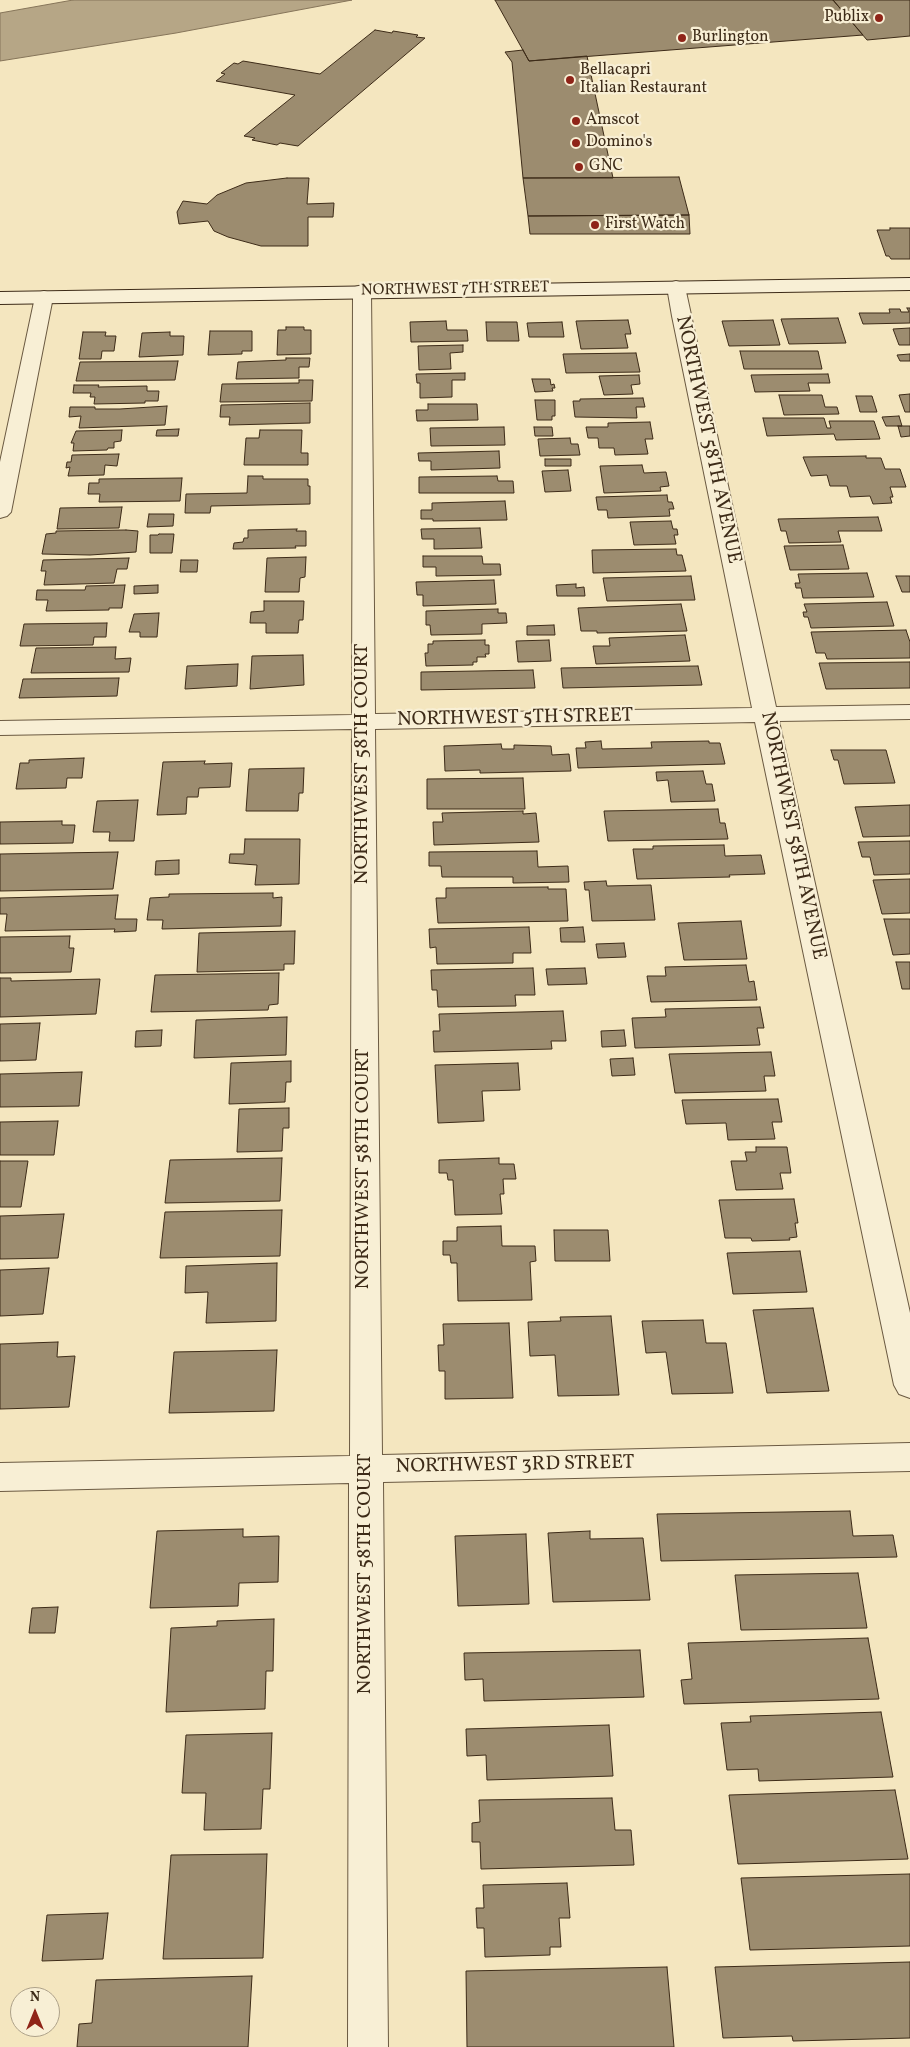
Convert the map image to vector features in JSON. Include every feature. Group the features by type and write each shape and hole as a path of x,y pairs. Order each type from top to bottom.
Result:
{"street":[{"name":"NORTHWEST 7TH STREET","path":"0,298 910,284"},
{"name":"NORTHWEST 58TH AVENUE","path":"676,287 910,1385"},
{"name":"NORTHWEST 58TH COURT","path":"362,291 368,2047"},
{"path":"0,512 44,297"},
{"name":"NORTHWEST 5TH STREET","path":"0,728 910,712"},
{"name":"NORTHWEST 3RD STREET","path":"0,1477 910,1456"}],"shaded area":[{"path":"73,0 352,0 176,33 0,61 0,13"}],"building":[{"path":"495,0 833,0 863,35 529,61"},
{"name":"Publix","path":"833,0 910,0 910,36 867,40"},
{"path":"375,30 418,35 416,37 425,38 298,146 280,143 277,145 252,140 255,138 244,136 295,95 216,81 225,74 221,73 234,63 238,64 243,61 320,74"},
{"path":"523,50 529,61 587,56 613,178 523,178 512,62 505,52"},
{"path":"679,177 689,215 528,216 523,178"},
{"path":"287,178 309,178 307,204 334,203 333,217 308,217 308,246 261,246 214,231 208,221 179,224 177,212 183,201 207,204 217,195 246,183"},
{"path":"689,215 690,234 530,234 528,216"},
{"path":"890,228 910,228 910,259 891,259 889,256 886,256 877,230 890,230"},
{"path":"907,308 910,308 910,323 863,324 859,313 890,313 889,309 900,309 901,312 909,312"},
{"path":"838,318 846,343 789,344 781,319"},
{"path":"628,320 631,334 625,334 628,348 581,349 576,321"},
{"path":"773,320 780,345 729,346 722,321"},
{"path":"446,321 447,330 467,330 468,341 411,342 410,322"},
{"path":"486,322 517,322 519,341 487,341"},
{"path":"562,322 564,337 529,337 527,323"},
{"path":"286,327 304,327 304,330 311,330 311,354 277,355 278,330 286,330"},
{"path":"910,328 910,345 899,345 893,329"},
{"path":"210,331 252,331 252,351 242,351 242,354 208,355"},
{"path":"83,332 106,332 105,336 116,336 114,351 102,351 101,359 79,359"},
{"path":"170,332 170,336 184,336 183,355 139,357 142,333"},
{"path":"463,345 463,352 450,353 451,369 419,370 418,346"},
{"path":"740,351 818,351 822,369 744,369"},
{"path":"636,353 640,372 566,373 563,354"},
{"path":"910,354 910,361 900,361 897,355"},
{"path":"286,358 310,358 309,367 299,367 299,378 236,379 238,362 286,360"},
{"path":"178,361 175,380 76,381 80,362"},
{"path":"465,373 465,380 452,380 452,397 420,398 420,383 417,383 416,374"},
{"path":"828,374 830,383 808,383 810,391 755,392 751,375"},
{"path":"639,375 640,384 631,385 633,394 604,395 599,376"},
{"path":"532,379 550,379 551,385 554,384 555,388 552,388 553,391 535,392"},
{"path":"299,380 313,380 312,401 220,402 222,384 299,383"},
{"path":"74,385 99,385 98,387 147,386 147,391 159,391 158,401 94,404 95,397 90,397 91,393 73,393"},
{"path":"910,394 910,412 905,412 899,395"},
{"path":"779,395 822,395 825,407 837,407 839,414 784,415"},
{"path":"856,396 872,396 877,412 860,412"},
{"path":"643,398 645,407 636,407 637,418 575,417 573,401 580,401 580,399"},
{"path":"535,400 555,400 555,416 552,416 552,420 537,420"},
{"path":"310,403 310,423 229,425 230,417 220,417 221,405"},
{"path":"428,404 477,404 478,420 417,421 416,410 428,410"},
{"path":"167,406 165,425 79,428 81,416 69,417 70,407 120,409"},
{"path":"899,416 902,426 886,426 882,417"},
{"path":"763,418 824,418 827,428 831,428 829,421 874,421 880,439 836,440 834,434 767,436"},
{"path":"650,422 653,439 645,439 648,454 615,455 614,448 599,448 598,438 588,438 586,427 608,427 608,423"},
{"path":"898,426 910,426 910,436 901,437"},
{"path":"504,427 505,445 431,446 430,428"},
{"path":"534,427 552,427 553,436 535,436"},
{"path":"179,429 178,436 156,436 157,430"},
{"path":"122,430 121,441 114,442 114,448 73,451 74,443 71,443 76,431"},
{"path":"260,430 302,430 301,453 308,453 308,465 244,465 246,438 259,438"},
{"path":"570,438 571,444 578,444 580,455 540,456 538,439"},
{"path":"499,451 500,468 431,470 431,461 419,461 418,453"},
{"path":"119,454 117,466 105,465 104,475 68,476 70,467 66,468 67,462 71,462 72,455"},
{"path":"866,456 866,458 881,458 885,469 900,469 906,487 890,487 893,497 890,497 892,503 873,504 870,496 850,497 847,486 830,486 827,475 811,476 803,457"},
{"path":"545,459 571,459 571,466 545,466"},
{"path":"642,465 644,473 666,472 669,486 660,487 661,491 604,493 600,466"},
{"path":"568,470 571,491 545,492 542,471"},
{"path":"248,476 263,476 263,479 308,479 310,504 211,506 210,513 185,513 186,494 247,493"},
{"path":"497,476 498,481 513,481 514,493 419,493 419,477"},
{"path":"182,478 180,501 99,502 100,494 88,494 89,483 99,483 99,479"},
{"path":"667,495 668,502 672,502 674,509 669,509 670,516 608,518 607,510 598,510 596,497"},
{"path":"505,501 507,520 433,521 433,519 421,519 421,510 432,510 432,503"},
{"path":"122,507 119,528 57,529 60,508"},
{"path":"149,514 174,514 173,526 147,527"},
{"path":"878,517 882,531 838,531 841,542 789,543 786,531 781,531 778,519"},
{"path":"671,521 673,529 677,529 678,535 674,535 676,544 634,545 630,522"},
{"path":"480,528 482,548 434,549 434,539 422,539 421,529"},
{"path":"297,529 296,531 306,531 306,546 295,546 296,548 233,549 234,543 243,542 244,538 248,538 248,530"},
{"path":"56,531 138,531 136,552 90,555 42,554 46,534 56,533"},
{"path":"174,534 172,553 150,553 150,535"},
{"path":"843,545 849,569 790,570 784,546"},
{"path":"676,549 677,555 682,555 686,571 593,573 592,550"},
{"path":"423,556 482,556 483,564 500,564 501,575 436,576 436,567 423,567"},
{"path":"306,557 305,577 300,578 299,592 265,592 267,558"},
{"path":"129,558 127,569 117,569 114,583 44,585 46,571 41,571 43,560"},
{"path":"181,560 198,560 197,572 180,572"},
{"path":"867,573 874,597 803,598 801,588 796,588 795,583 800,583 798,574"},
{"path":"691,576 695,600 607,601 603,578"},
{"path":"896,576 910,576 910,592 902,592"},
{"path":"494,580 496,604 423,606 423,595 417,595 416,582"},
{"path":"576,584 576,588 584,587 585,596 557,596 556,585"},
{"path":"125,585 122,608 46,611 48,600 36,600 37,590 85,590 86,586"},
{"path":"158,585 158,593 134,594 134,586"},
{"path":"264,601 304,601 303,620 299,620 298,633 266,633 266,623 250,623 251,612 264,611"},
{"path":"887,602 894,626 811,628 808,617 804,617 803,612 807,612 804,604"},
{"path":"681,604 687,631 597,633 597,631 581,631 578,608"},
{"path":"498,609 498,613 506,613 507,623 482,624 482,634 431,635 430,625 426,625 426,611"},
{"path":"159,613 157,637 140,637 140,632 129,632 134,614"},
{"path":"107,623 106,637 94,637 93,645 20,646 24,624"},
{"path":"554,625 555,635 527,635 527,626"},
{"path":"906,630 910,642 910,658 827,659 825,653 816,653 811,632"},
{"path":"685,635 690,661 596,664 593,646 610,646 609,638"},
{"path":"485,640 485,645 489,645 489,654 485,654 486,657 477,657 477,662 473,662 473,665 426,666 425,653 428,653 428,644 433,644 433,641"},
{"path":"549,640 551,661 518,662 516,641"},
{"path":"116,647 115,659 131,658 129,672 31,673 36,648"},
{"path":"303,655 304,685 250,689 252,656"},
{"path":"910,662 910,688 826,689 819,663"},
{"path":"238,664 237,686 185,689 187,666"},
{"path":"698,666 702,685 563,688 561,668"},
{"path":"533,670 535,688 421,690 421,672"},
{"path":"119,678 117,696 19,698 23,679"},
{"path":"601,741 602,749 652,748 651,742 709,741 709,743 720,743 725,764 578,768 576,748 586,748 585,742"},
{"path":"501,744 502,749 514,749 514,745 551,746 552,755 569,754 571,771 480,773 480,770 445,771 444,746"},
{"path":"831,750 886,750 895,783 844,784 838,760 834,760"},
{"path":"84,758 82,778 67,778 66,788 16,789 20,763 29,763 29,760"},
{"path":"205,761 204,764 232,763 230,787 199,788 198,797 187,797 186,814 157,815 163,762"},
{"path":"304,768 303,793 299,793 298,811 246,811 249,769"},
{"path":"703,771 706,784 712,784 715,801 671,802 668,780 657,781 656,772"},
{"path":"523,778 525,809 427,809 427,779"},
{"path":"138,800 134,841 109,841 110,832 93,832 97,801"},
{"path":"910,805 910,836 863,837 855,807"},
{"path":"718,809 720,823 725,823 728,839 608,841 604,811"},
{"path":"523,811 523,814 536,813 539,842 434,845 433,822 443,822 442,813"},
{"path":"62,821 62,825 75,825 73,843 0,844 0,822"},
{"path":"245,839 300,839 299,884 255,885 257,865 229,863 230,854 244,854"},
{"path":"910,841 910,874 874,875 870,857 862,857 858,842"},
{"path":"724,845 725,856 761,855 765,874 729,875 730,877 637,879 633,849 653,849 653,846"},
{"path":"537,851 538,867 568,866 569,882 513,883 513,877 442,877 441,866 429,866 429,852"},
{"path":"118,852 113,889 0,891 0,854"},
{"path":"179,860 179,874 155,875 156,861"},
{"path":"910,879 910,913 882,914 873,880"},
{"path":"606,881 607,886 651,885 655,920 592,921 589,890 585,890 584,882"},
{"path":"548,887 548,889 566,889 568,921 438,923 436,898 446,898 446,888"},
{"path":"273,893 273,898 282,897 281,926 162,929 163,920 147,920 150,898 169,897 169,894"},
{"path":"118,895 115,919 137,919 136,931 114,932 115,929 5,931 7,914 0,914 0,898"},
{"path":"884,919 910,919 910,954 893,955"},
{"path":"741,921 747,959 684,960 678,923"},
{"path":"529,927 531,953 513,953 513,963 437,964 436,947 430,948 429,929"},
{"path":"583,927 585,942 561,942 560,928"},
{"path":"295,931 294,964 284,964 284,970 197,972 199,933"},
{"path":"70,936 69,948 74,948 71,972 0,973 0,937"},
{"path":"624,943 626,957 598,958 596,944"},
{"path":"896,962 910,962 910,989 902,989"},
{"path":"746,965 749,982 754,981 757,1000 651,1002 647,976 666,976 665,967"},
{"path":"533,968 535,995 515,995 516,1006 438,1007 437,990 432,990 431,970"},
{"path":"585,968 587,984 548,985 546,969"},
{"path":"279,973 278,1004 269,1005 268,1010 151,1012 155,975"},
{"path":"0,978 11,978 11,981 100,979 96,1014 0,1017"},
{"path":"760,1007 764,1028 757,1028 760,1045 635,1048 632,1018 666,1017 665,1009"},
{"path":"563,1011 566,1041 551,1041 552,1049 434,1052 433,1031 440,1031 439,1014"},
{"path":"287,1017 286,1055 194,1058 196,1020"},
{"path":"40,1023 36,1060 0,1061 0,1024"},
{"path":"162,1030 161,1046 135,1047 136,1031"},
{"path":"624,1030 626,1046 602,1047 601,1031"},
{"path":"771,1052 775,1076 764,1076 766,1091 675,1093 669,1054"},
{"path":"633,1058 635,1075 612,1076 610,1059"},
{"path":"291,1061 291,1082 286,1082 285,1102 229,1104 231,1063"},
{"path":"518,1063 520,1090 482,1091 484,1121 438,1123 435,1065"},
{"path":"82,1072 79,1106 0,1107 0,1074"},
{"path":"778,1099 782,1122 772,1122 775,1139 728,1140 726,1123 686,1124 682,1100"},
{"path":"289,1108 289,1128 283,1128 282,1151 237,1152 239,1109"},
{"path":"58,1121 54,1155 0,1155 0,1122"},
{"path":"756,1147 787,1147 791,1173 780,1173 783,1189 736,1190 731,1161 747,1161 745,1152 756,1152"},
{"path":"282,1158 280,1201 165,1203 170,1160"},
{"path":"499,1158 499,1164 514,1164 516,1179 503,1179 504,1194 500,1194 502,1214 455,1215 453,1180 448,1180 447,1173 439,1173 439,1160"},
{"path":"0,1161 28,1161 21,1207 0,1207"},
{"path":"794,1199 798,1223 795,1223 797,1237 789,1238 790,1240 752,1241 751,1238 725,1238 719,1200"},
{"path":"282,1210 280,1256 160,1258 165,1212"},
{"path":"64,1214 58,1258 0,1259 0,1216"},
{"path":"501,1226 502,1246 535,1246 536,1261 530,1262 532,1300 458,1301 457,1263 451,1263 450,1255 443,1255 443,1241 457,1241 457,1227"},
{"path":"554,1230 608,1230 610,1261 555,1261"},
{"path":"800,1251 807,1292 733,1294 727,1253"},
{"path":"277,1263 276,1321 206,1323 208,1292 185,1293 186,1266"},
{"path":"49,1268 43,1314 0,1316 0,1270"},
{"path":"813,1308 829,1391 767,1393 753,1310"},
{"path":"611,1316 619,1395 558,1396 555,1355 530,1356 528,1322 561,1321 560,1317"},
{"path":"703,1320 706,1343 726,1343 733,1393 672,1394 666,1352 646,1353 642,1321"},
{"path":"509,1323 513,1398 445,1399 445,1371 439,1371 438,1345 444,1345 443,1324"},
{"path":"58,1342 57,1357 75,1356 69,1407 0,1409 0,1344"},
{"path":"277,1350 274,1411 169,1413 174,1352"},
{"path":"850,1511 853,1536 893,1535 897,1557 661,1561 657,1514"},
{"path":"243,1529 243,1537 279,1536 278,1582 239,1583 238,1606 150,1608 157,1531"},
{"path":"590,1531 590,1539 643,1538 650,1600 553,1602 548,1533"},
{"path":"526,1534 529,1604 458,1606 455,1536"},
{"path":"858,1573 867,1628 741,1630 735,1575"},
{"path":"58,1607 55,1633 29,1633 32,1608"},
{"path":"274,1619 273,1671 266,1671 265,1709 166,1712 171,1628 217,1626 217,1621"},
{"path":"868,1638 879,1699 684,1704 681,1680 692,1679 688,1643"},
{"path":"640,1650 644,1697 484,1701 483,1679 465,1680 464,1653"},
{"path":"881,1712 893,1777 759,1781 758,1769 727,1770 721,1723 751,1722 750,1716"},
{"path":"609,1725 613,1776 487,1780 486,1755 467,1756 466,1729"},
{"path":"272,1733 270,1789 263,1789 261,1829 204,1830 206,1793 182,1793 186,1735"},
{"path":"895,1790 908,1859 738,1864 729,1795"},
{"path":"612,1798 615,1830 631,1830 634,1865 481,1869 480,1842 472,1842 472,1823 480,1822 479,1800"},
{"path":"267,1854 263,1958 163,1959 171,1855"},
{"path":"910,1874 910,1946 750,1950 741,1878"},
{"path":"567,1883 570,1918 559,1918 561,1947 550,1947 550,1955 485,1957 484,1928 477,1928 476,1908 484,1908 483,1885"},
{"path":"108,1913 103,1959 42,1961 47,1915"},
{"path":"910,1962 910,2038 793,2041 792,2036 723,2038 715,1967"},
{"path":"667,1967 674,2047 467,2047 466,1971"},
{"path":"252,1976 248,2047 77,2047 79,2024 92,2023 96,1980"}],"place":[{"name":"Publix","path":"879,18"},
{"name":"Burlington","path":"682,38"},
{"name":"Bellacapri Italian Restaurant","path":"570,80"},
{"name":"Amscot","path":"576,121"},
{"name":"Domino's","path":"576,143"},
{"name":"GNC","path":"579,167"},
{"name":"First Watch","path":"595,225"}]}
